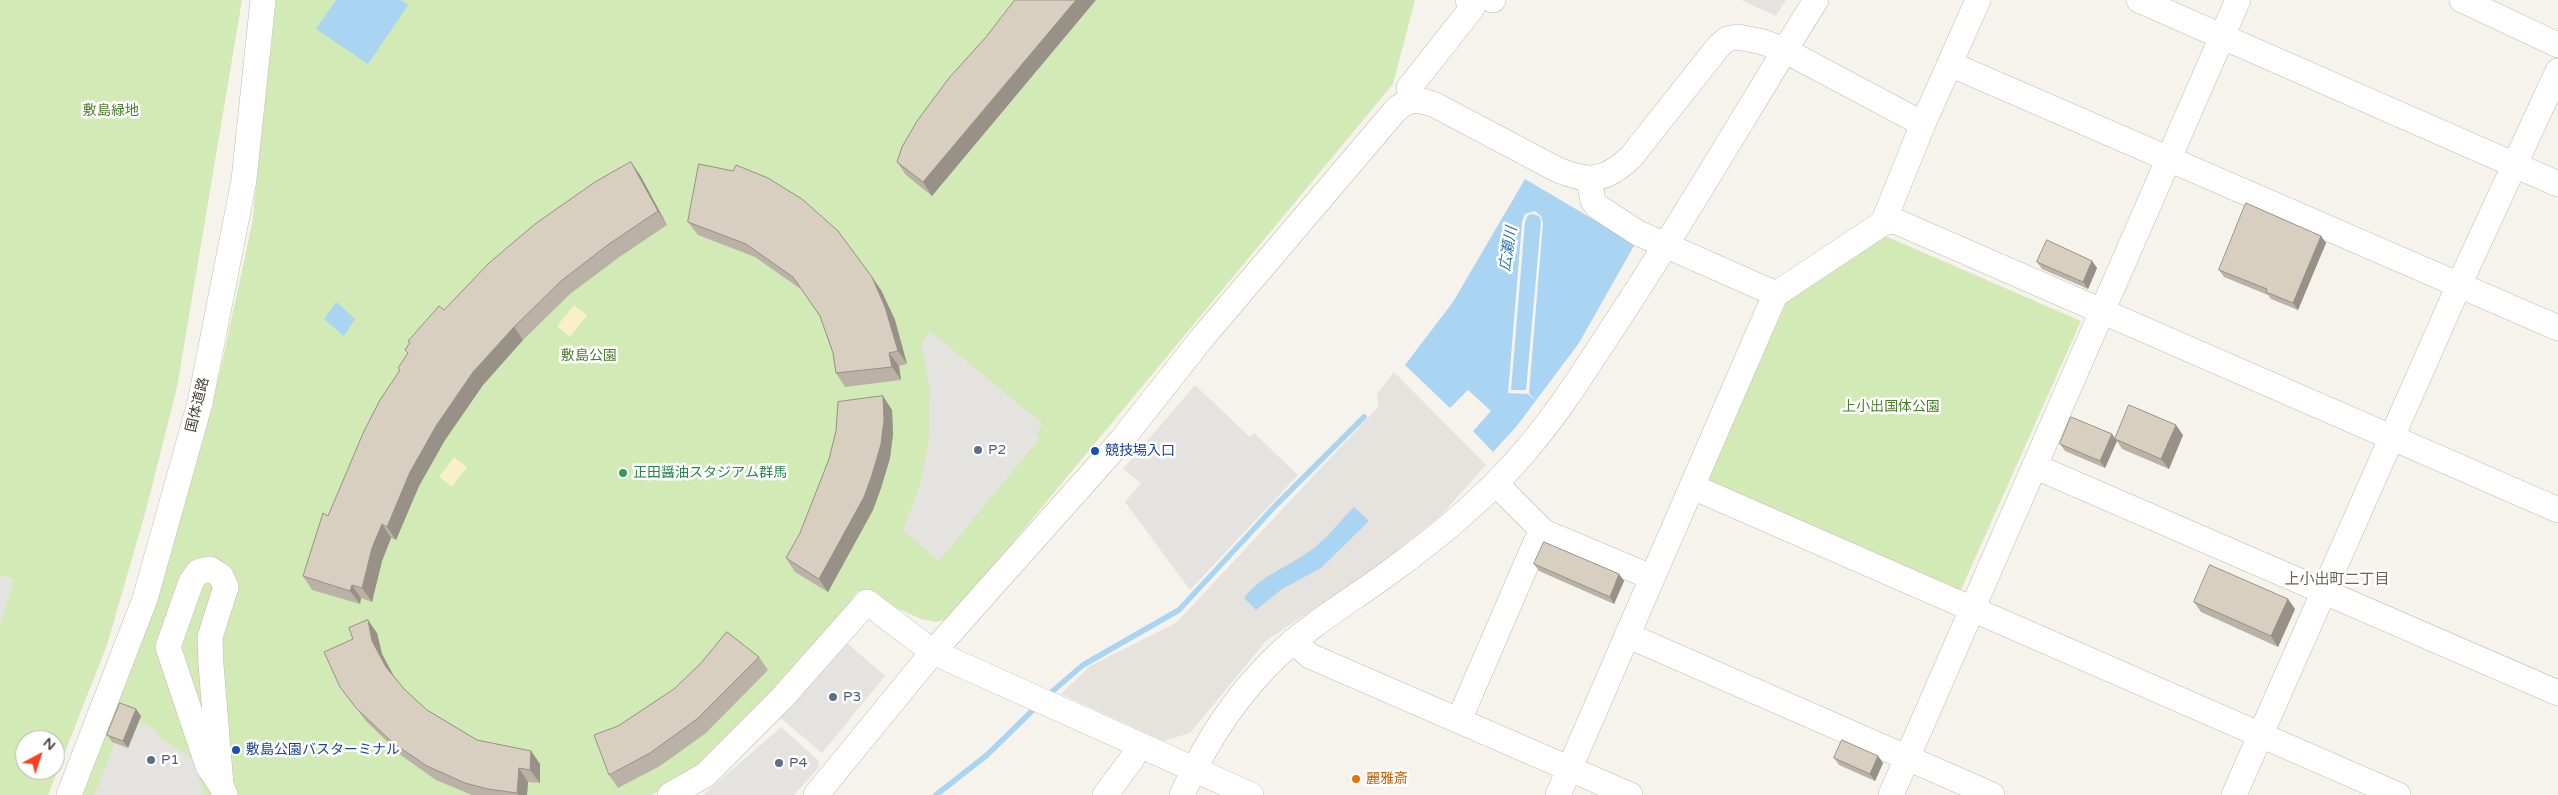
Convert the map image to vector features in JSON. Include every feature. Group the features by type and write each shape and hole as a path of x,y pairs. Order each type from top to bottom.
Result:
{"street":[{"name":"国体道路","path":"69,795 145,598 200,403 244,180 263,0"},
{"path":"1182,795 1217,728 1231,708 1264,669 1293,642 1443,532 1496,484 1558,410 1667,246 1816,0"},
{"path":"1884,223 1923,124 1978,0"},
{"path":"2139,0 2558,184"},
{"path":"1891,795 2238,0"},
{"path":"2462,0 2558,45"},
{"path":"1409,88 1484,2"},
{"path":"816,795 932,652 1125,436 1202,338 1394,112 1406,101 1418,100 1435,105 1558,170 1576,178 1589,180 1613,171 1631,157 1705,62 1727,39 1751,38 1784,50 1923,124"},
{"path":"1950,64 2558,328"},
{"path":"2234,795 2459,285 2558,71"},
{"path":"1589,180 1593,201 1598,207 1638,233 1776,294"},
{"path":"1558,795 1651,577 1693,487 1776,294 1884,223 1895,221 2102,313 2558,510"},
{"path":"2034,466 2558,693"},
{"path":"1496,484 1544,532 1651,577"},
{"path":"1693,487 2398,795"},
{"path":"1459,720 1536,542 1544,532"},
{"path":"210,569 221,576 226,587 210,637 210,665 223,790 208,766 168,648 191,582 198,572 210,569"},
{"path":"670,795 705,775 782,698 868,602 932,652 1251,795"},
{"path":"1627,635 1992,795"},
{"path":"1293,642 1310,656 1630,795"},
{"path":"1105,795 1132,759"}],"shaded area":[{"path":"1741,0 1786,0 1776,16"},
{"name":"P2","path":"930,331 1043,424 1036,434 1040,438 939,561 903,530 920,485 929,440 930,388 921,344"},
{"path":"1394,372 1486,465 1441,515 1383,562 1266,641 1190,733 1163,741 1061,694 1090,666 1176,623 1378,407 1377,394"},
{"path":"1195,385 1250,437 1254,433 1298,475 1190,590 1125,502 1141,483 1123,469"},
{"path":"0,575 14,579 0,626"},
{"name":"P3","path":"846,642 885,676 822,753 779,717"},
{"name":"P1","path":"138,721 154,728 162,740 186,754 199,766 197,771 204,795 94,795 115,743 128,748"},
{"name":"P4","path":"781,727 818,760 819,767 794,795 703,795"}],"green space":[{"name":"敷島緑地","path":"0,0 242,0 177,387 146,510 107,645 65,752 65,730 15,730 15,780 54,780 48,795 0,795"},
{"name":"敷島公園","path":"276,0 1415,0 1393,84 950,618 936,622 921,619 858,591 823,638 741,729 680,778 652,795 81,795 134,661 220,372 252,224"},
{"name":"上小出国体公園","path":"1883,235 2081,321 1959,594 1704,485 1787,301"}],"sand":[{"path":"574,305 587,315 570,337 557,326"},
{"path":"454,457 467,467 452,487 439,477"}],"water":[{"path":"336,0 401,0 408,5 368,64 316,29"},
{"name":"広瀬川","path":"1525,179 1635,244 1579,343 1516,427 1493,452 1473,431 1491,411 1468,390 1450,408 1405,365 1453,302"},
{"path":"336,302 355,319 344,336 324,319"},
{"path":"1354,507 1369,521 1321,568 1282,589 1256,610 1244,598 1266,578 1314,548"}],"pier":[{"path":"1535,211 1541,216 1543,223 1529,393 1536,401 1528,394 1508,393 1522,222 1525,214","holes":["1528,215 1539,216 1541,221 1526,390 1511,390 1525,222"]}],"building":[{"path":"1015,0 1076,0 923,182 897,162 902,147 917,121 949,78 986,37"},
{"path":"631,162 658,211 609,244 561,281 514,327 473,372 436,426 410,472 387,527 382,524 372,548 362,588 352,585 350,591 303,576 323,513 328,516 364,431 408,353 405,350 410,342 408,341 439,306 444,310 489,263 535,224 595,182"},
{"path":"699,164 733,171 736,165 768,178 802,199 838,231 872,277 885,307 898,351 889,353 892,367 836,373 833,353 820,316 793,277 746,244 688,222"},
{"path":"2246,203 2321,236 2293,303 2266,292 2267,289 2219,270"},
{"path":"2047,240 2092,261 2083,282 2037,262"},
{"path":"883,396 884,420 881,444 872,475 864,497 819,579 786,558 800,533 829,459 836,431 838,402"},
{"path":"2129,405 2176,425 2161,459 2115,439"},
{"path":"2071,417 2112,434 2100,461 2060,444"},
{"path":"1544,542 1619,574 1610,597 1534,564"},
{"path":"2210,565 2288,599 2271,636 2194,602"},
{"path":"368,620 372,641 386,667 405,690 427,710 477,740 531,751 530,770 519,768 517,793 488,789 465,783 427,766 393,743 356,708 340,687 324,652 353,639 349,628"},
{"path":"727,632 759,657 697,719 650,753 609,775 594,735 618,726 674,689 701,663"},
{"path":"120,703 136,709 123,741 107,735"},
{"path":"1842,740 1878,756 1870,774 1834,758"}],"waterway":[{"path":"1047,696 1083,665 1179,610 1276,505 1364,417"},
{"path":"936,795 987,755 1037,706"}],"place":[{"name":"P2","path":"978,450"},
{"name":"競技場入口","path":"1095,451"},
{"name":"正田醤油スタジアム群馬","path":"623,473"},
{"name":"P3","path":"833,697"},
{"name":"敷島公園バスターミナル","path":"236,750"},
{"name":"P1","path":"151,760"},
{"name":"P4","path":"779,763"},
{"name":"麗雅斎","path":"1356,779"}],"district":[{"name":"上小出町二丁目","path":"2337,580"}]}
